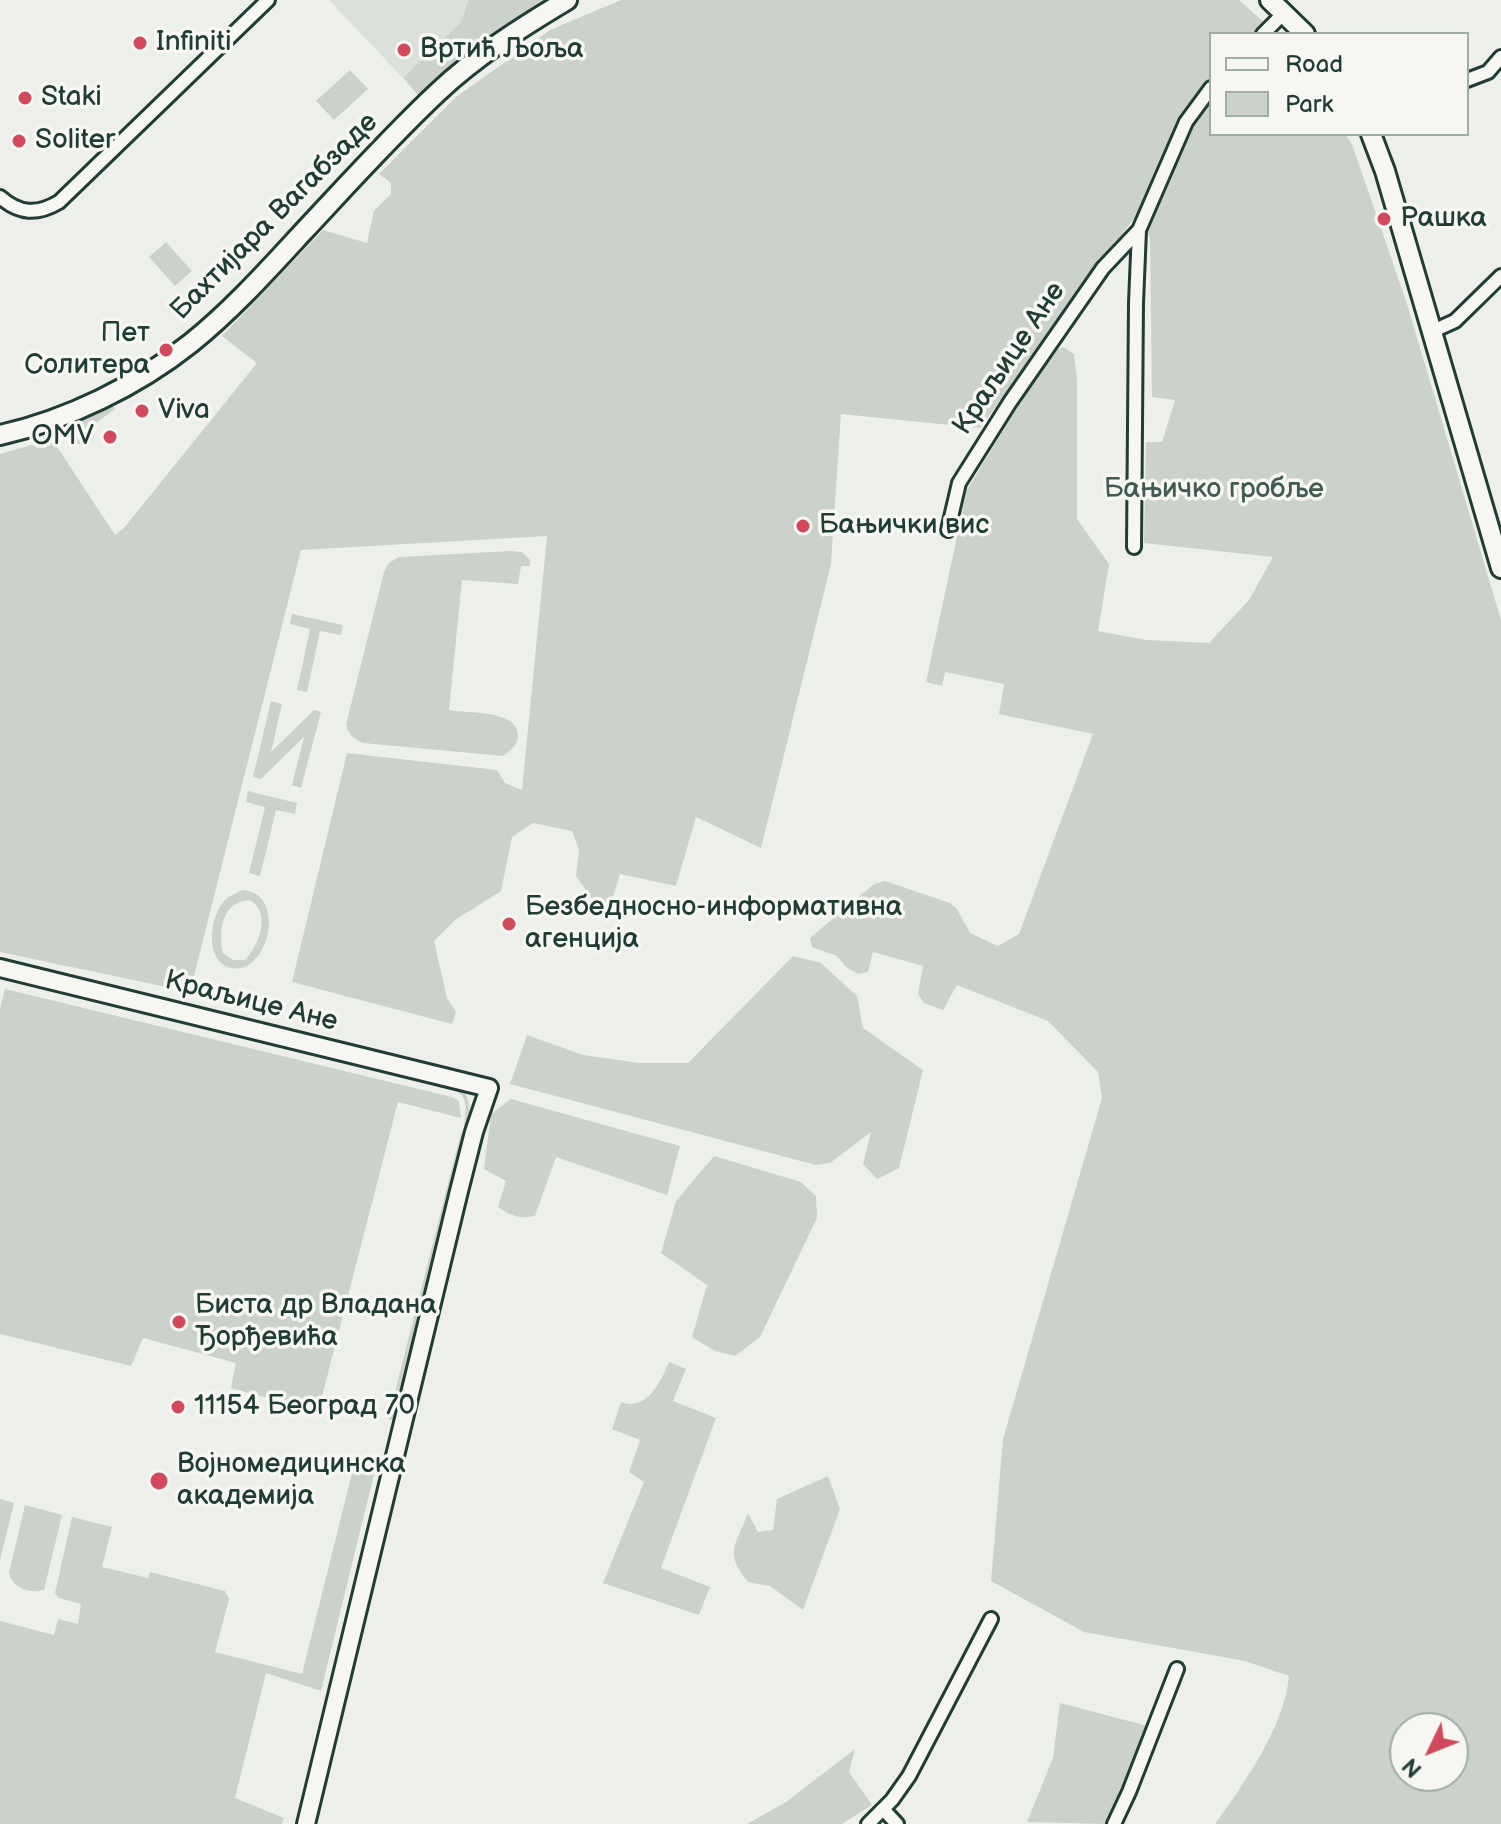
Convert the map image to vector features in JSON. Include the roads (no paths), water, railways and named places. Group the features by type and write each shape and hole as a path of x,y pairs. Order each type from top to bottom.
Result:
{"main road":[{"name":"Бахтијара Вагабзаде","path":"0,435 36,425 83,406 157,367 182,350 245,294 439,90 524,26 567,0"},
{"path":"1270,0 1303,32"},
{"path":"1372,136 1385,171 1501,568"}],"street":[{"path":"0,197 10,206 29,212 46,209 59,202 268,0"},
{"path":"1265,32 1284,13"},
{"path":"1469,79 1488,72 1501,57"},
{"path":"1134,547 1139,230 1186,122 1209,91"},
{"name":"Краљице Ане","path":"948,530 959,483 1010,402 1103,268 1139,230"},
{"path":"1431,332 1455,321 1501,276"},
{"name":"Краљице Ане","path":"0,968 489,1088 462,1179 306,1824"},
{"path":"868,1824 909,1776 991,1619"},
{"path":"1114,1824 1177,1669"},
{"path":"883,1809 897,1824"}],"place":[{"name":"Infiniti","path":"140,43"},
{"name":"Вртић Љоља","path":"404,50"},
{"name":"Staki","path":"25,98"},
{"name":"Soliter","path":"19,141"},
{"name":"Рашка","path":"1384,219"},
{"name":"Пет Солитера","path":"166,350"},
{"name":"Viva","path":"142,411"},
{"name":"OMV","path":"110,437"},
{"name":"Бањички вис","path":"803,526"},
{"name":"Безбедносно-информативна агенција","path":"509,924"},
{"name":"Биста др Владана Ђорђевића","path":"179,1322"},
{"name":"11154 Београд 70","path":"178,1407"},
{"name":"Војномедицинска академија","path":"159,1481"}],"park label":[{"name":"Бањичко гробље","path":"1214,490"}]}
